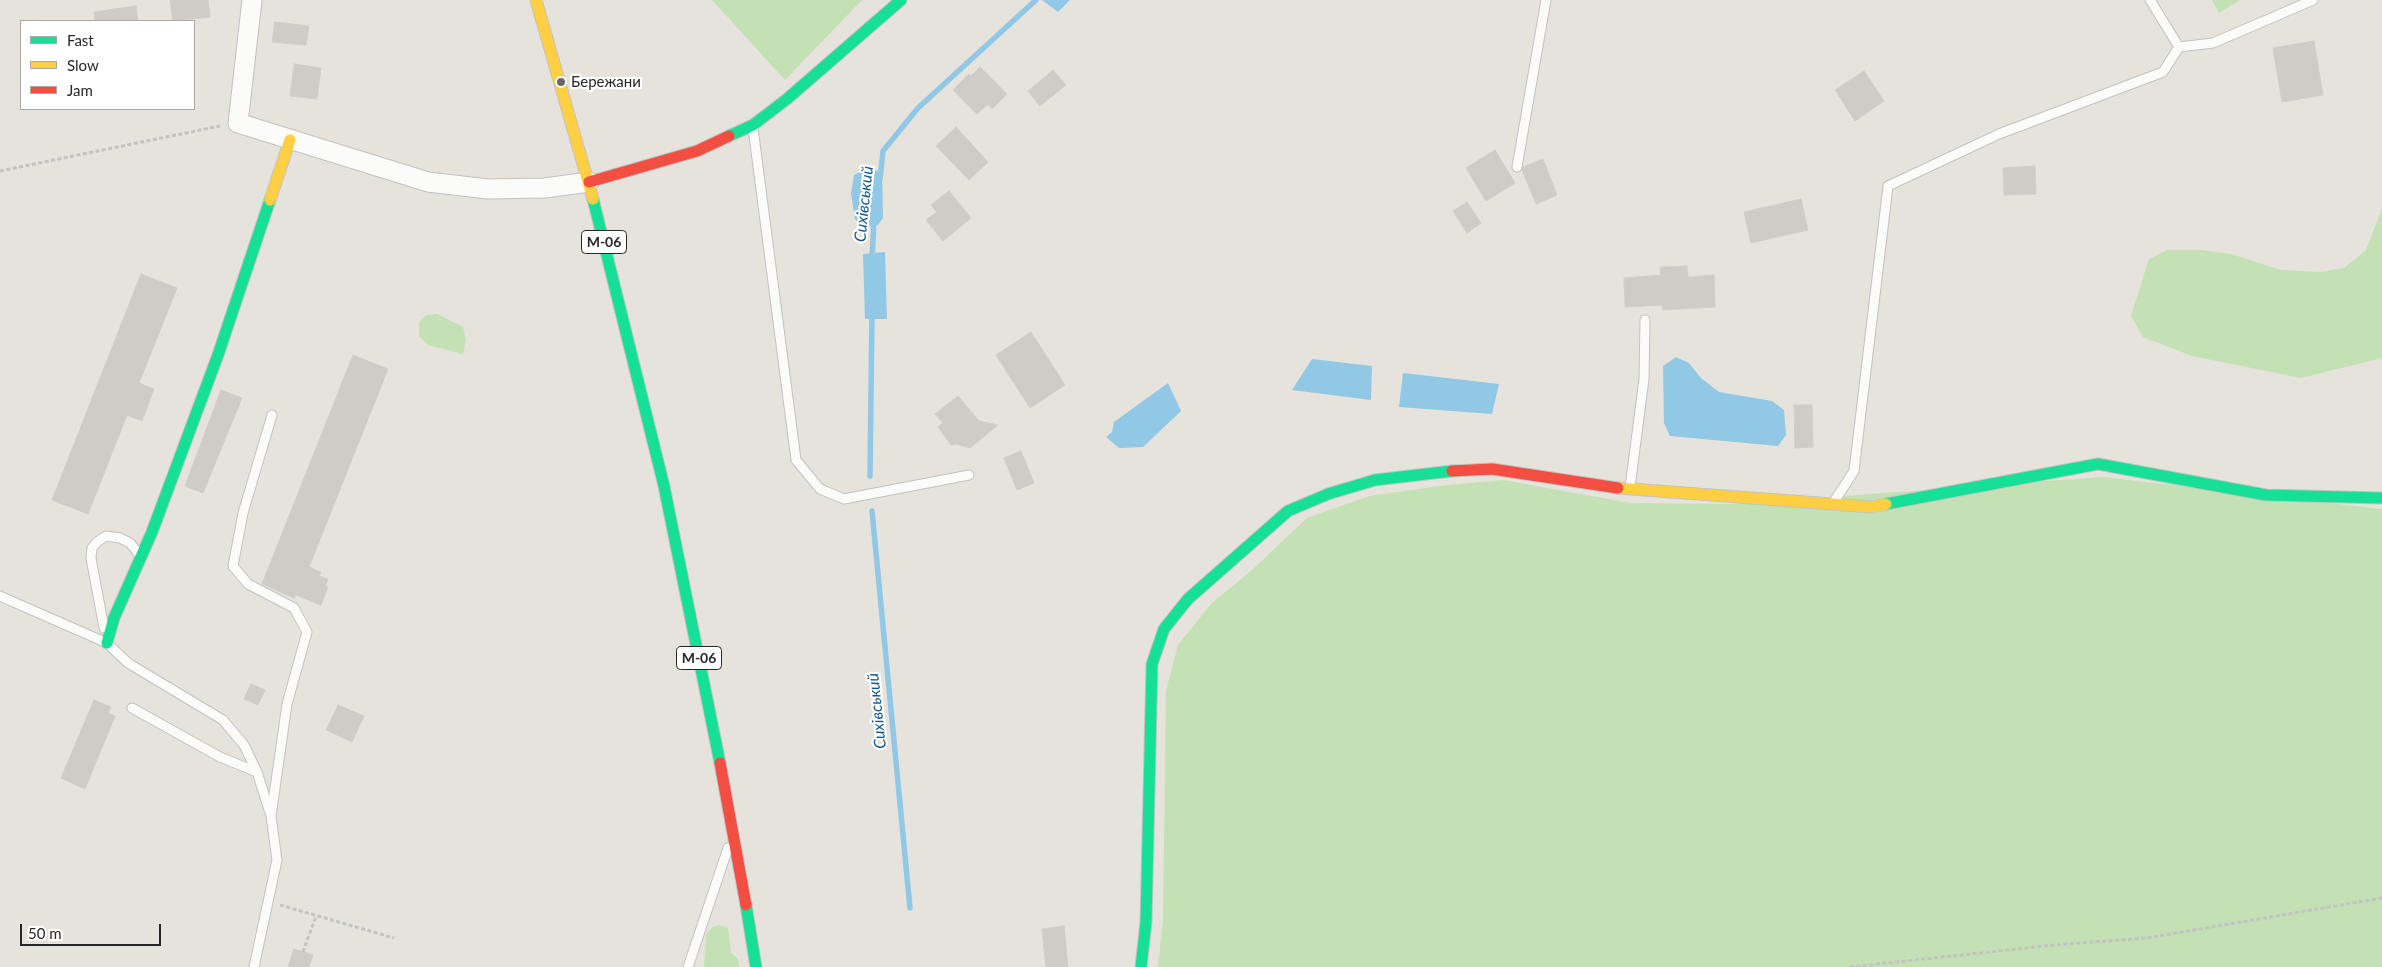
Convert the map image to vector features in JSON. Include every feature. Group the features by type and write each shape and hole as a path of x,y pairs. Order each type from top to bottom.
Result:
{"main road":[{"name":"М-06","path":"536,0 589,182 664,486 734,831 756,967"},
{"path":"589,182 697,151 753,125 787,99 901,0"},
{"path":"107,643 114,618 152,532 218,355 290,140"},
{"path":"1141,967 1146,922 1152,664 1164,629 1188,599 1288,511 1328,494 1374,480 1432,472 1492,469 1630,490 1834,502 1872,507 1941,492 2098,464 2266,495 2382,498"}],"street":[{"path":"252,0 238,123 428,182 507,189 545,188 589,182"}],"lane":[{"path":"1517,166 1546,0"},
{"path":"2150,0 2179,47"},
{"path":"1834,502 1854,471 1888,186 1999,134 2162,72 2179,47 2213,43 2313,0"},
{"path":"753,125 796,460 820,489 844,499 969,475"},
{"path":"1630,490 1644,379 1645,320"},
{"path":"271,816 287,704 307,632 294,608 248,584 232,566 244,513 272,416"},
{"path":"107,643 98,607 91,558 92,548 106,536 120,538 130,543 141,557"},
{"path":"0,596 107,643 128,663 223,720 244,745 257,772 271,816 277,860 254,967"},
{"path":"132,708 220,757 257,772"},
{"path":"688,967 734,831"}],"path":[{"path":"0,171 238,123"},
{"path":"1850,967 2054,945 2147,938 2382,898"},
{"path":"269,902 394,938"},
{"path":"304,952 316,916"}],"green space":[{"path":"712,0 862,0 785,80"},
{"path":"2212,0 2240,0 2219,13"},
{"path":"2382,208 2382,358 2301,378 2192,356 2143,337 2131,316 2149,259 2167,250 2202,250 2231,254 2281,270 2320,272 2344,268 2366,250"},
{"path":"437,314 463,327 466,339 463,354 428,345 419,336 419,322 426,315"},
{"path":"2102,477 2382,509 2382,967 1158,967 1163,919 1166,691 1178,645 1211,604 1252,570 1307,518 1369,496 1447,485 1503,480 1630,503 1734,504"},
{"path":"719,925 728,928 731,953 738,959 739,967 704,967 706,935 711,928"}],"water":[{"path":"1042,0 1070,0 1058,12"},
{"path":"865,170 882,171 883,218 878,225 862,228 855,219 851,193 854,175"},
{"path":"885,252 887,319 865,319 863,254"},
{"path":"1676,357 1689,363 1701,378 1719,392 1772,401 1784,410 1786,435 1778,446 1670,436 1664,423 1663,366"},
{"path":"1312,359 1372,366 1371,400 1292,390"},
{"path":"1403,373 1499,384 1492,414 1399,407"},
{"path":"1168,383 1181,411 1143,447 1119,448 1106,437 1112,432 1114,422"}],"building":[{"path":"170,0 208,0 210,17 173,20"},
{"path":"136,6 138,20 95,20 94,12"},
{"path":"275,22 309,26 306,45 272,42"},
{"path":"2314,41 2323,95 2282,102 2273,48"},
{"path":"294,64 321,68 317,99 290,96"},
{"path":"980,67 1007,94 992,109 988,104 977,114 953,90 969,74 971,76"},
{"path":"1053,70 1066,85 1040,106 1028,91"},
{"path":"1864,71 1884,101 1855,121 1835,90"},
{"path":"956,127 988,162 969,180 936,146"},
{"path":"1495,150 1515,183 1486,201 1466,168"},
{"path":"1543,159 1557,195 1536,204 1522,170 1523,167"},
{"path":"2035,166 2036,194 2004,195 2003,168"},
{"path":"949,191 971,218 943,241 926,220 937,212 931,205"},
{"path":"1801,199 1808,230 1751,243 1744,212"},
{"path":"1467,202 1481,223 1467,233 1453,211"},
{"path":"1687,266 1688,277 1714,275 1715,307 1663,310 1662,305 1625,307 1624,278 1661,275 1660,267"},
{"path":"141,274 177,288 139,383 154,389 142,421 127,415 88,514 52,500"},
{"path":"1031,332 1065,385 1030,408 996,355"},
{"path":"353,355 388,369 309,567 321,572 319,576 328,579 325,586 328,587 321,605 296,595 294,598 262,584"},
{"path":"221,390 242,398 203,493 185,486"},
{"path":"958,396 979,421 998,425 970,448 956,444 951,445 938,427 943,423 935,414"},
{"path":"1794,405 1812,405 1813,447 1795,448"},
{"path":"1021,451 1034,483 1017,490 1004,458"},
{"path":"251,684 265,690 258,705 244,699"},
{"path":"94,700 111,707 108,713 115,716 85,789 61,778"},
{"path":"338,705 364,716 352,742 326,730"},
{"path":"1064,926 1068,967 1046,967 1042,929"},
{"path":"294,949 313,955 309,967 288,967"}],"waterway":[{"name":"Сихівський","path":"880,179 883,151 918,108 1036,0"},
{"name":"Сихівський","path":"872,261 874,220"},
{"name":"Сихівський","path":"870,476 872,312"},
{"name":"Сихівський","path":"872,511 910,908"}],"traffic: fast":[{"path":"729,136 753,125 787,99 901,0"},
{"path":"593,199 664,486 720,763"},
{"path":"107,643 114,618 152,532 218,355 270,200"},
{"path":"1886,504 2098,464 2266,495 2382,498"},
{"path":"1141,967 1146,922 1152,664 1164,629 1188,599 1288,511 1328,494 1375,480 1452,471"},
{"path":"746,905 756,967"}],"traffic: slow":[{"path":"536,0 593,199"},
{"path":"270,200 290,140"},
{"path":"1618,488 1872,507 1886,504"}],"traffic: jam":[{"path":"589,182 697,151 729,136"},
{"path":"1452,471 1492,469 1618,488"},
{"path":"720,763 746,905"}],"place":[{"name":"Бережани","path":"561,82"}]}
